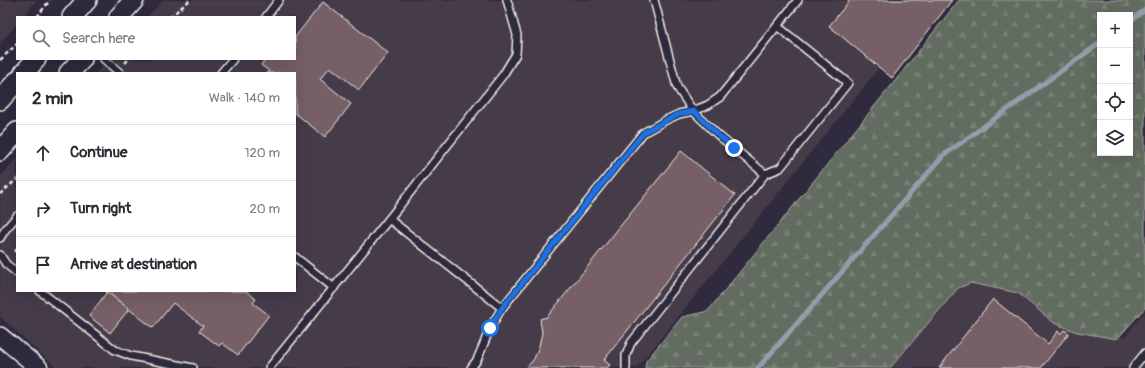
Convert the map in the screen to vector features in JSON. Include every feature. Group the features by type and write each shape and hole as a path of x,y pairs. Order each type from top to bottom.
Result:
{"main road":[{"path":"73,16 87,0"},
{"path":"120,16 134,0"},
{"path":"25,72 35,60"},
{"path":"70,72 81,60"},
{"path":"0,100 16,82"},
{"path":"0,151 16,133"}],"street":[{"path":"0,336 39,368"}],"lane":[{"path":"267,16 279,0"},
{"path":"269,368 504,75 516,54 517,35 507,0"},
{"path":"654,0 677,87 694,111 719,136 765,174"},
{"path":"471,368 477,360 490,328 502,308 644,132 679,114 694,111 708,105 720,97 798,0"},
{"path":"626,368 626,355 631,343 765,174 780,168 848,83 777,26"},
{"path":"105,60 119,72"},
{"path":"222,72 232,60"},
{"path":"0,238 16,217"},
{"path":"389,219 502,308"},
{"path":"0,255 6,264 16,272"},
{"path":"296,258 334,288"},
{"path":"41,292 115,350 131,356 193,368"},
{"path":"1133,368 1145,354"}],"path":[{"path":"38,16 50,0"},
{"path":"171,16 190,0"},
{"path":"0,60 16,45"},
{"path":"0,194 16,180"}],"shaded area":[{"path":"0,0 37,0 24,16 16,16 16,25 0,44"},
{"path":"163,0 934,0 637,368 57,368 0,317 0,177 16,159 16,292 296,292 296,72 97,72 108,60 296,60 296,16 148,16"},
{"path":"998,251 1124,338 1145,311 1145,368 868,368"}],"green space":[{"path":"959,0 1145,0 1145,308 1117,339 1077,332 1054,323 1018,293 971,283 958,288 890,368 645,368 646,361 682,317 708,311"}],"building":[{"path":"850,0 952,0 892,78 829,26"},
{"path":"323,2 388,53 359,90 330,67 320,79 351,104 325,137 296,114 296,72 268,72 269,71 261,65 264,60 296,60 296,36"},
{"path":"681,151 735,195 604,360 610,365 607,368 526,368 534,359 539,346 542,333 540,319 547,317"},
{"path":"107,292 247,292 256,299 253,303 269,315 238,355 222,343 219,346 199,331 203,326 173,303 153,328"},
{"path":"107,292 129,309 110,333 89,316"},
{"path":"993,299 1048,344 1058,331 1060,334 1064,330 1069,333 1041,368 939,368"}],"waterway":[{"path":"1133,19 1145,10"},
{"path":"758,368 944,155 1097,45"}],"route":[{"path":"490,328 502,308 644,132 679,114 694,111 719,136 734,148"}]}
